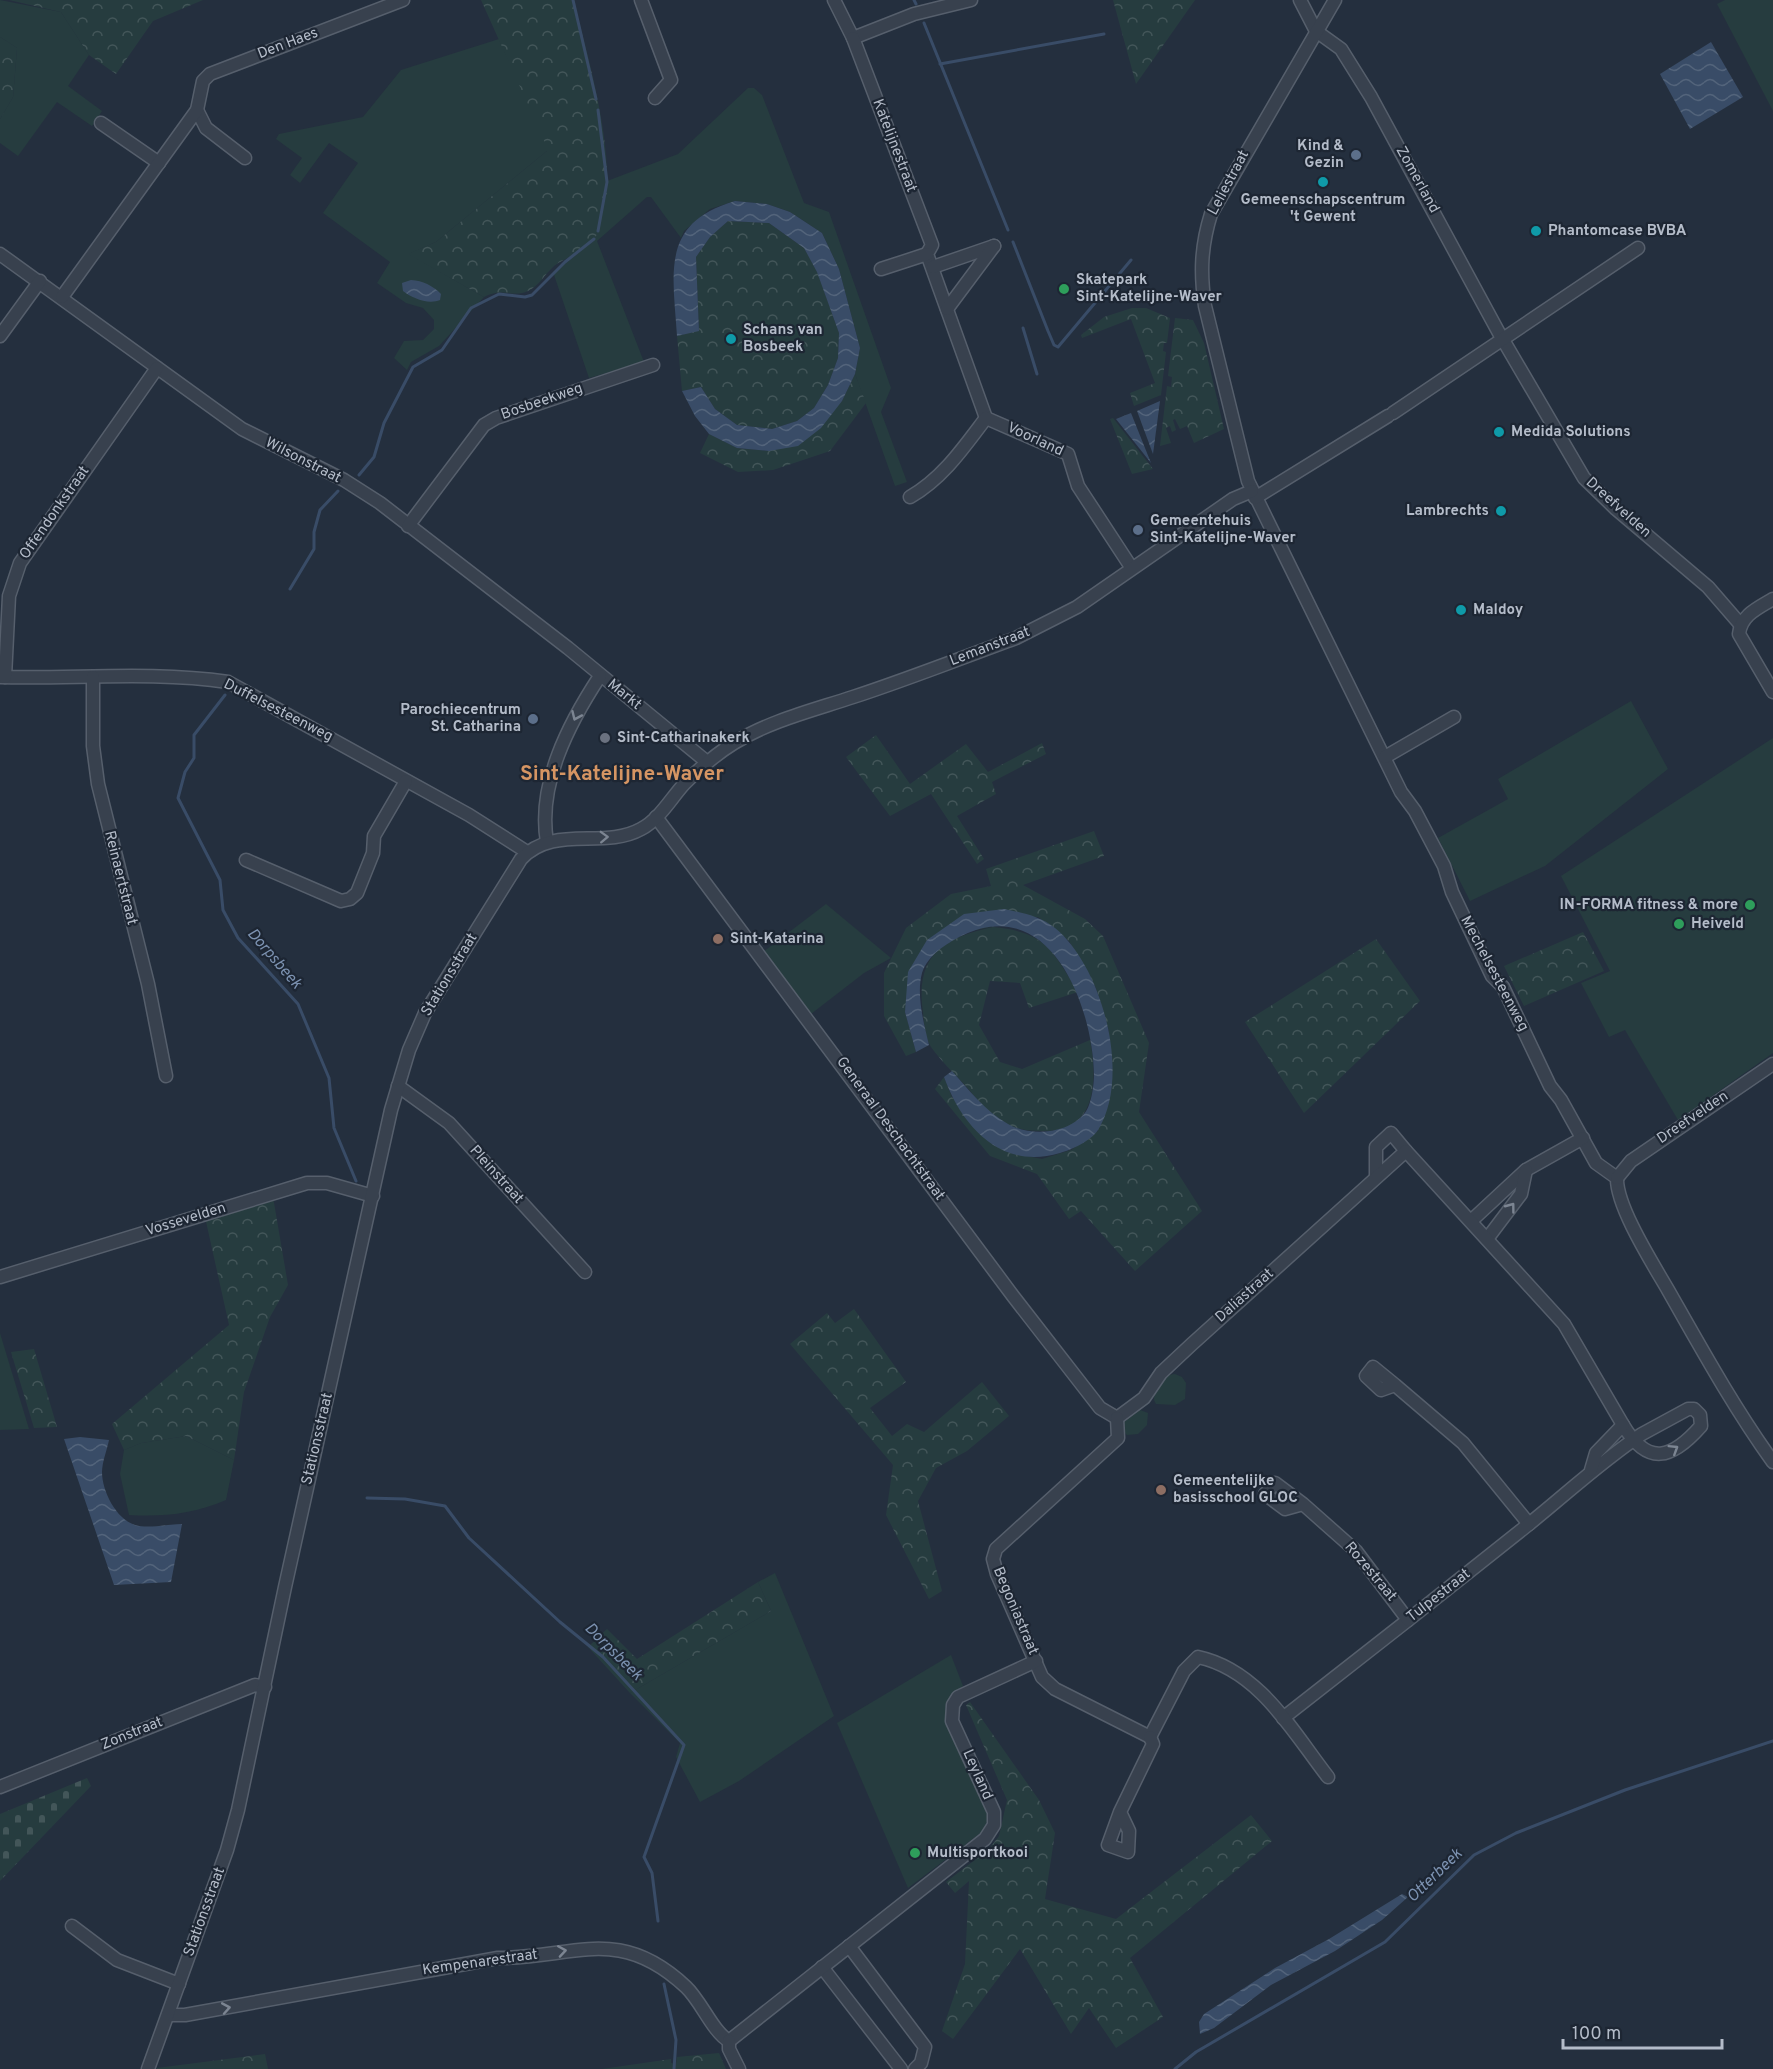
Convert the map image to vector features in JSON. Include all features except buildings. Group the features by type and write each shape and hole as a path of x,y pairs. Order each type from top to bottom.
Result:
{"street":[{"name":"Den Haes","path":"62,297 197,110 203,81 210,74 403,0"},
{"path":"641,0 671,80 655,98"},
{"name":"Katelijnestraat","path":"834,0 853,38 932,245 927,254 986,418"},
{"path":"853,38 914,14 971,0"},
{"path":"1300,0 1316,31"},
{"name":"Leliestraat","path":"1254,495 1205,306 1201,278 1203,240 1211,214 1335,0"},
{"name":"Zomerland","path":"1316,31 1341,49 1371,97 1504,340"},
{"path":"197,110 206,128 245,158"},
{"path":"101,123 159,163"},
{"path":"933,267 994,246 947,309"},
{"path":"1254,495 1390,415 1638,248"},
{"name":"Wilsonstraat","path":"0,254 242,429 344,480 569,649 600,676"},
{"path":"881,269 927,254"},
{"path":"0,336 40,282"},
{"name":"Dreefvelden","path":"1504,340 1561,443 1584,478 1616,509 1708,587 1740,624 1739,634 1773,692"},
{"name":"Bosbeekweg","path":"408,526 484,425 496,418 653,365"},
{"name":"Offendonkstraat","path":"2,677 9,596 20,563 157,368"},
{"path":"910,496 922,490 951,464 986,418"},
{"name":"Voorland","path":"986,418 1068,454 1078,486 1131,567"},
{"name":"Lemanstraat","path":"707,762 735,742 754,733 1016,638 1077,607 1131,567 1233,500 1254,495"},
{"name":"Mechelsesteenweg","path":"1254,495 1401,792 1444,866 1452,892 1492,976 1503,987 1550,1086 1561,1100 1596,1163 1617,1178"},
{"path":"1740,624 1747,615 1773,599"},
{"name":"Markt","path":"547,842 544,814 548,787 581,705 600,676 707,762"},
{"name":"Duffelsesteenweg","path":"2,677 201,678 228,682 406,780 528,852"},
{"name":"Reinaertstraat","path":"93,677 93,746 98,784 148,984 166,1076"},
{"path":"1385,757 1454,717"},
{"path":"547,842 572,837 621,836 642,829 656,818 707,762"},
{"path":"246,860 341,901 350,899 357,893 373,854 374,836 406,780"},
{"name":"Generaal Deschachtstraat","path":"656,818 1013,1296 1100,1408 1117,1418"},
{"name":"Stationsstraat","path":"146,2068 168,2015 233,1830 287,1575 398,1086 409,1050 425,1013 528,852 547,842"},
{"name":"Dreefvelden","path":"1617,1178 1631,1161 1773,1064"},
{"name":"Pleinstraat","path":"398,1086 449,1123 585,1272"},
{"path":"1376,1175 1376,1147 1391,1133 1564,1324 1633,1441"},
{"path":"1471,1221 1526,1170 1583,1138"},
{"name":"Daliastraat","path":"1117,1418 1144,1398 1161,1373 1376,1175 1406,1151"},
{"path":"1487,1239 1521,1194 1526,1170"},
{"path":"1617,1178 1618,1193 1643,1247 1729,1397 1773,1462"},
{"name":"Vossevelden","path":"0,1277 307,1183 327,1183 373,1196"},
{"path":"1395,1385 1463,1443 1529,1524"},
{"name":"Tulpestraat","path":"1283,1718 1529,1524 1591,1470 1633,1441 1691,1408 1702,1420 1697,1431 1668,1454 1643,1448 1633,1441"},
{"name":"Begoniastraat","path":"1117,1418 1118,1438 996,1550 993,1559 997,1574 1042,1677 1055,1689 1150,1737"},
{"name":"Tulpestraat","path":"1591,1470 1596,1453 1623,1425"},
{"name":"Rozestraat","path":"1302,1503 1356,1551 1408,1620"},
{"path":"1120,1812 1153,1744 1150,1737 1184,1671 1198,1658 1209,1660 1257,1688 1328,1777"},
{"name":"Leyland","path":"729,2041 985,1839 994,1825 994,1812 952,1721 953,1705 958,1697 1036,1661"},
{"name":"Zonstraat","path":"0,1788 255,1685 265,1687"},
{"path":"72,1926 117,1960 179,1984"},
{"path":"849,1946 926,2047 921,2063 915,2069"},
{"name":"Kempenarestraat","path":"168,2015 185,2015 498,1958 521,1958 571,1949 605,1948 631,1953 672,1975 703,2005 723,2037 729,2041 729,2049 739,2069"},
{"path":"822,1967 901,2069"}],"green space":[{"path":"0,0 61,12 89,55 68,86 102,111 92,126 57,102 18,156 0,143 0,119 13,97 17,48 0,37"},
{"path":"9,0 203,0 153,21 116,74 89,55 61,12"},
{"path":"481,0 573,0 602,121 607,187 604,215 591,243 554,266 532,289 523,293 497,293 484,297 408,254 436,242 547,151"},
{"path":"1113,0 1195,0 1136,84"},
{"path":"1725,0 1773,0 1773,111 1717,4"},
{"path":"0,37 17,48 13,97 0,119"},
{"path":"499,39 548,147 547,151 436,242 409,254 484,297 439,346 411,362 407,370 394,358 404,341 423,340 434,329 434,320 423,308 406,303 377,283 390,262 323,213 358,163 329,143 300,183 290,175 302,158 276,139 279,134 363,117 401,70"},
{"path":"748,88 754,88 762,95 804,203 829,212 891,388 881,412 907,482 895,486 855,374 860,348 839,269 822,233 790,212 767,204 735,201 710,209 684,231 681,238 651,197 647,197 597,241 644,362 589,378 553,272 578,253 594,235 603,212 607,181 678,154"},
{"path":"728,221 769,223 804,248 817,271 839,333 838,358 828,385 814,408 797,421 772,429 737,425 715,409 701,387 682,391 677,336 699,330 696,257 710,237"},
{"path":"1132,308 1146,308 1170,318 1167,343 1164,343 1163,351 1166,352 1161,395 1134,406 1130,393 1155,383 1131,319 1082,338 1081,335 1104,317"},
{"path":"1175,318 1193,320 1204,343 1224,429 1194,443 1187,426 1180,429 1175,419 1173,420 1176,430 1172,432 1170,426 1166,428 1171,443 1160,446 1167,386 1171,387 1172,377 1168,376"},
{"path":"855,374 866,403 830,451 773,470 738,472 700,453 709,434 737,448 769,451 842,401"},
{"path":"1113,418 1153,469 1132,474 1110,419"},
{"path":"1631,701 1668,769 1545,866 1470,901 1438,838 1508,799 1498,779"},
{"path":"876,735 910,784 966,744 988,772 1042,743 1046,754 992,782 996,794 957,816 984,859 977,864 931,794 890,816 846,757"},
{"name":"Heiveld","path":"1773,738 1773,1053 1678,1120 1625,1030 1609,1037 1581,983 1610,971 1561,876"},
{"path":"1094,831 1104,856 1023,885 1085,919 1103,936 1149,1043 1139,1112 1202,1211 1135,1271 1081,1211 1069,1219 1037,1174 990,1156 935,1089 944,1077 952,1097 1011,1153 1042,1159 1071,1150 1098,1131 1109,1031 1096,988 1069,941 1038,917 927,940 905,1012 916,1052 906,1056 884,1016 884,973 906,928 951,894 991,886 986,869"},
{"path":"826,904 891,958 864,973 811,1014 763,952"},
{"path":"993,927 1025,933 1046,946 1054,954 1078,992 1029,1008 1020,983 990,981 979,1025 1000,1062 1022,1069 1090,1040 1093,1085 1090,1099 1085,1112 1076,1122 1064,1128 1034,1131 1004,1123 986,1108 942,1061 927,1039 922,993 923,977 928,963 946,944 959,937"},
{"path":"1583,932 1604,971 1524,1006 1504,966"},
{"path":"1376,939 1420,1001 1304,1113 1245,1022"},
{"path":"273,1197 288,1285 270,1317 244,1392 234,1460 186,1436 141,1443 124,1450 112,1424 229,1325 205,1217"},
{"path":"854,1309 906,1382 870,1408 892,1436 907,1424 924,1432 982,1382 1009,1416 967,1451 936,1468 918,1501 942,1591 929,1599 886,1515 893,1465 790,1344 827,1313 835,1323"},
{"path":"0,1333 29,1429 0,1430"},
{"path":"34,1349 57,1427 34,1428 11,1352"},
{"path":"1175,1374 1182,1377 1186,1383 1185,1399 1175,1405 1156,1404 1154,1395 1157,1387 1166,1377"},
{"path":"1140,1410 1148,1413 1147,1425 1138,1434 1127,1435 1123,1431 1124,1422"},
{"path":"186,1436 234,1460 226,1500 202,1509 178,1514 129,1515 120,1474 124,1450 141,1443"},
{"path":"775,1573 834,1716 739,1781 700,1802 676,1757 680,1743 630,1693 771,1611 758,1582"},
{"path":"758,1582 771,1611 630,1693 588,1647 607,1629 637,1659"},
{"path":"951,1655 963,1686 949,1702 946,1724 987,1810 987,1822 982,1832 908,1888 837,1723"},
{"path":"970,1702 1039,1800 1055,1833 1045,1899 1116,1919 1251,1815 1272,1841 1130,1958 1163,2017 1116,2048 1089,2008 1071,2034 1020,1949 953,2039 942,2031 965,1964 969,1881 955,1893 946,1882 989,1849 999,1836 1007,1800 966,1705"},
{"path":"87,1778 91,1786 0,1881 0,1814"},
{"path":"719,2053 726,2069 602,2069 671,2059 671,2063 676,2064 677,2057"},
{"path":"265,2054 268,2069 157,2069 157,2068"}],"water":[{"path":"1711,42 1743,97 1690,129 1660,74"},
{"path":"735,201 767,204 790,212 822,233 839,269 860,348 855,374 842,401 821,428 798,446 769,451 737,448 709,434 695,416 682,391 701,387 715,409 737,425 772,429 797,421 814,408 828,385 838,358 839,333 817,272 804,248 769,223 728,221 710,237 696,257 699,331 677,336 674,291 676,253 683,237 694,222 711,210"},
{"path":"411,280 423,282 434,288 441,294 440,300 425,301 407,294 403,291 402,283"},
{"path":"1160,401 1153,454 1137,411"},
{"path":"1131,413 1151,463 1116,419"},
{"path":"1004,909 1043,921 1055,928 1072,945 1098,994 1107,1023 1112,1052 1112,1081 1108,1107 1098,1130 1091,1138 1075,1147 1039,1157 1020,1156 1003,1150 987,1140 973,1128 962,1112 944,1077 952,1071 992,1113 1008,1124 1027,1131 1058,1129 1077,1121 1084,1114 1092,1096 1094,1075 1092,1047 1085,1018 1075,989 1061,963 1042,942 1019,929 992,927 961,936 933,955 922,973 920,1000 929,1045 916,1052 905,1012 908,972 927,940 964,914"},
{"path":"80,1437 109,1440 102,1472 104,1487 111,1503 122,1517 140,1526 182,1524 171,1582 114,1585 64,1439"},
{"path":"1402,1894 1408,1897 1382,1920 1335,1951 1271,1985 1214,2028 1200,2034 1199,2022 1204,2014 1275,1968 1329,1939"}],"waterway":[{"name":"Dorpsbeek","path":"573,0 596,99"},
{"path":"914,0 916,4"},
{"path":"924,23 1008,230"},
{"path":"940,64 1104,34"},
{"name":"Dorpsbeek","path":"598,110 607,182 598,231"},
{"name":"Dorpsbeek","path":"359,475 374,457 384,423 413,367 442,350 471,308 499,294 525,297 532,295 565,262 594,239"},
{"path":"1013,242 1048,331 1054,345 1058,347 1131,260"},
{"path":"1023,328 1037,374"},
{"name":"Dorpsbeek","path":"290,589 314,549 314,532 320,510 338,491"},
{"name":"Dorpsbeek","path":"225,695 194,735 194,758 185,772 178,798 220,880 223,910 238,938 298,1004 329,1078 334,1128 356,1181"},
{"name":"Dorpsbeek","path":"367,1498 405,1499 445,1506 469,1538 560,1622 603,1657 684,1745 644,1857 652,1873 658,1921"},
{"name":"Otterbeek","path":"1175,2069 1196,2052 1385,1942 1474,1855 1516,1833 1625,1790 1773,1741"},
{"name":"Dorpsbeek","path":"664,1984 676,2040 674,2069"}],"place":[{"name":"Kind & Gezin","path":"1356,155"},
{"name":"Gemeenschapscentrum 't Gewent","path":"1323,182"},
{"name":"Phantomcase BVBA","path":"1536,231"},
{"name":"Skatepark Sint-Katelijne-Waver","path":"1064,289"},
{"name":"Schans van Bosbeek","path":"731,339"},
{"name":"Medida Solutions","path":"1499,432"},
{"name":"Lambrechts","path":"1501,511"},
{"name":"Gemeentehuis Sint-Katelijne-Waver","path":"1138,530"},
{"name":"Maldoy","path":"1461,610"},
{"name":"Parochiecentrum St. Catharina","path":"533,719"},
{"name":"Sint-Catharinakerk","path":"605,738"},
{"name":"IN-FORMA fitness & more","path":"1750,905"},
{"name":"Heiveld","path":"1679,924"},
{"name":"Sint-Katarina","path":"718,939"},
{"name":"Gemeentelijke basisschool GLOC","path":"1161,1490"},
{"name":"Multisportkooi","path":"915,1853"}],"district":[{"name":"Sint-Katelijne-Waver","path":"622,774"}]}
